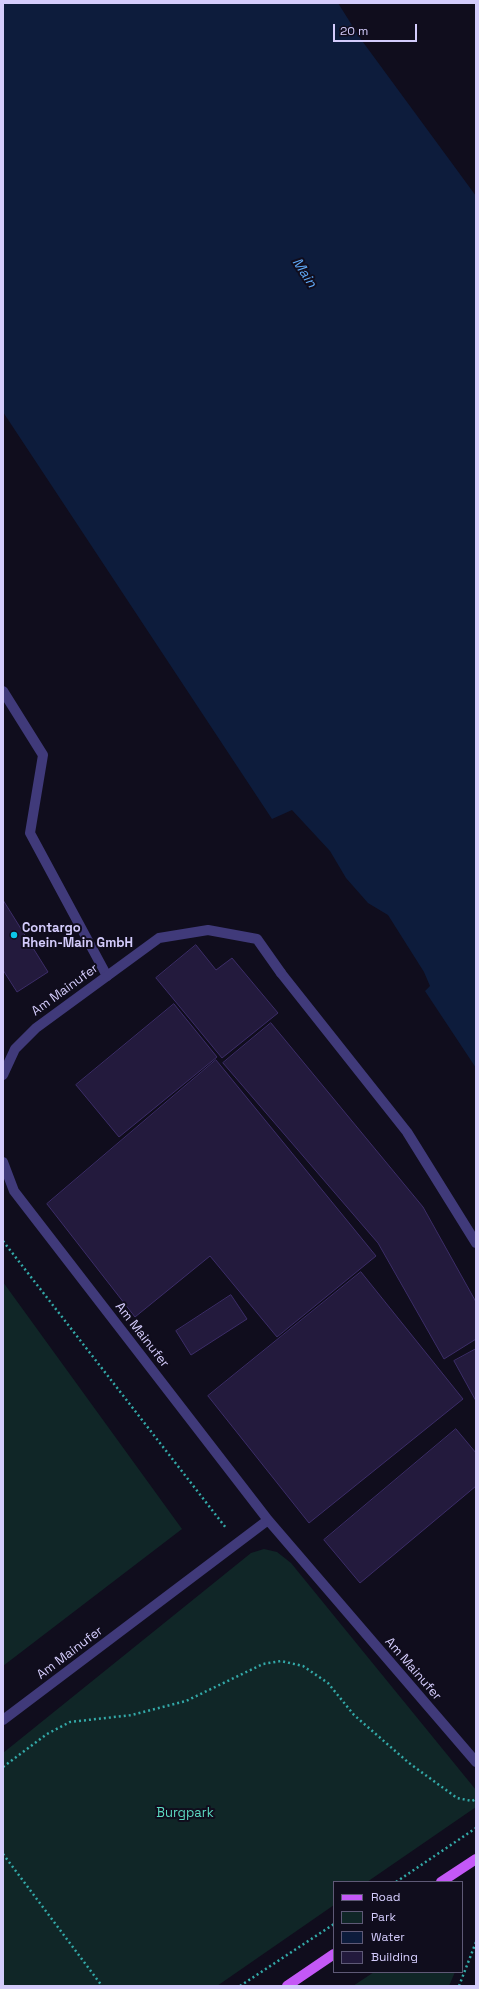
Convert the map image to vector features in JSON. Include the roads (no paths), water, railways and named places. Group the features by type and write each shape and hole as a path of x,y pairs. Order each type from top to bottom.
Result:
{"main road":[{"path":"443,1881 476,1859"},
{"path":"287,1986 333,1955"}],"street":[{"path":"3,691 42,755 30,833 107,976"},
{"name":"Am Mainufer","path":"3,1075 15,1049 36,1028 159,938 208,930 258,938 281,973 407,1132 476,1243"},
{"name":"Am Mainufer","path":"3,1162 14,1191 268,1520 476,1762"},
{"name":"Am Mainufer","path":"3,1720 268,1520"}],"water":[{"name":"Main","path":"3,3 338,3 360,38 476,196 476,1068 425,991 430,986 424,972 388,915 368,903 346,878 330,851 292,810 272,819 3,412"}],"place":[{"name":"Contargo Rhein-Main GmbH","path":"14,935"}],"park label":[{"name":"Burgpark","path":"185,1813"}]}
